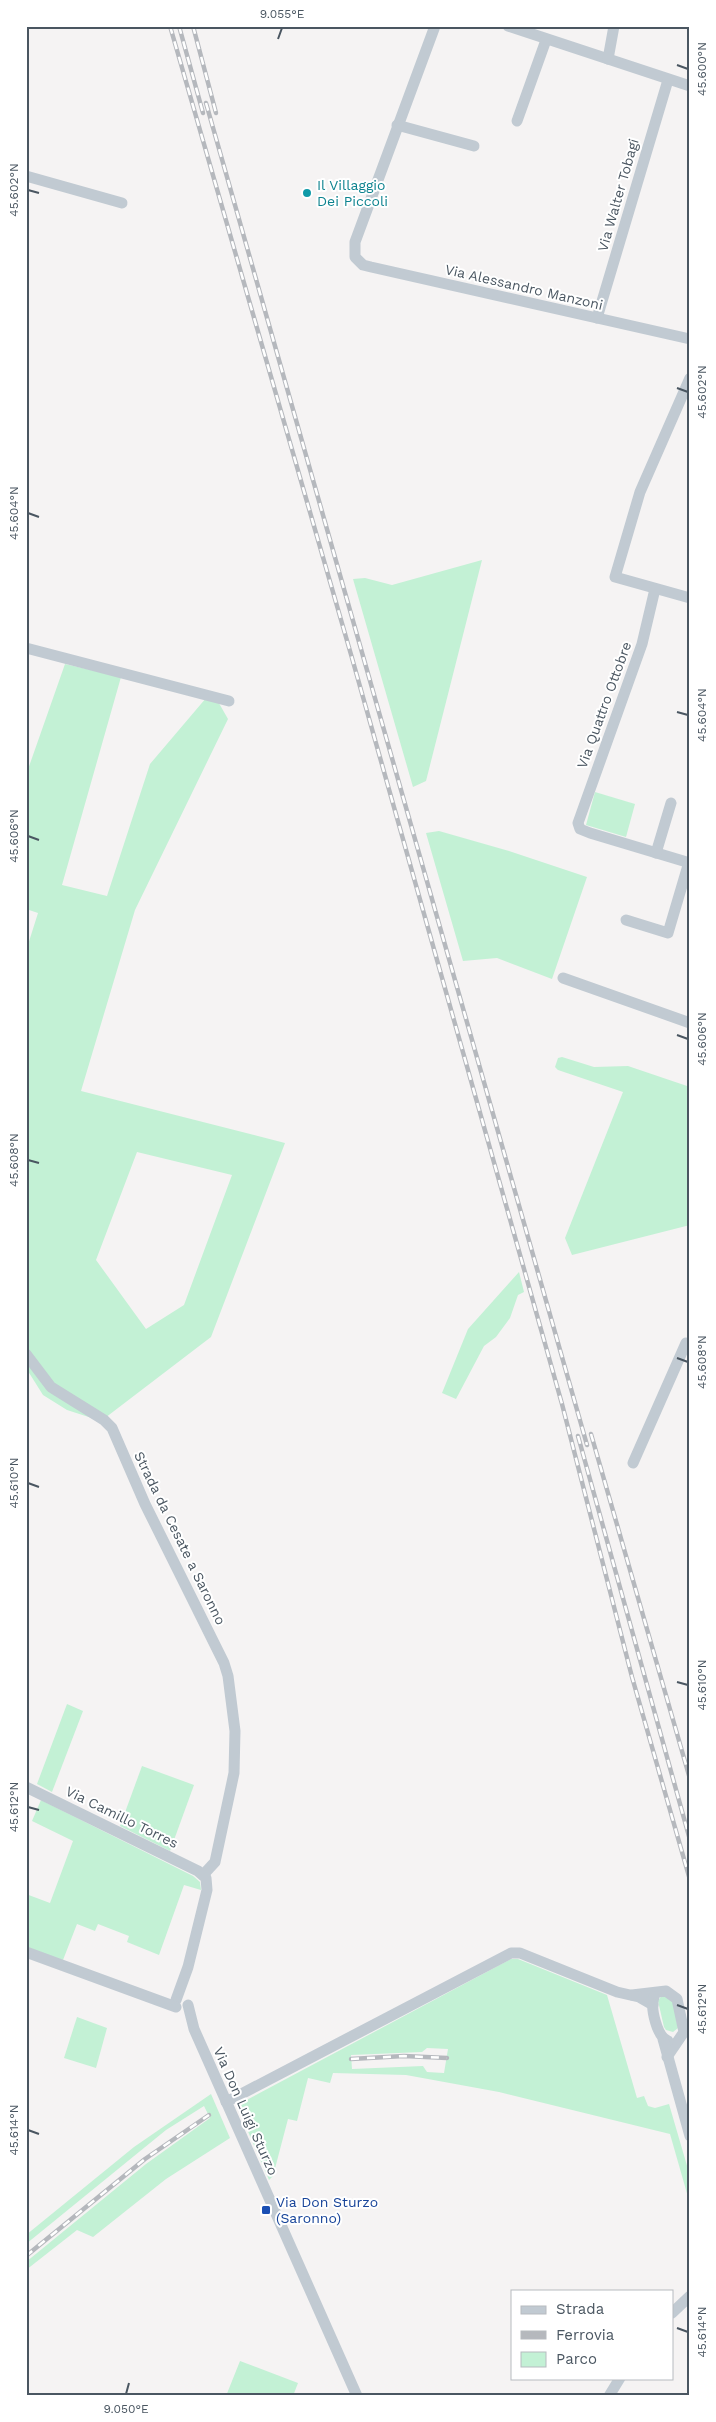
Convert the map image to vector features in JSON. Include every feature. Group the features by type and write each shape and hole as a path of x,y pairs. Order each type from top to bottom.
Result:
{"street":[{"path":"435,26 397,124 474,146"},
{"path":"508,26 528,29 546,40 690,86"},
{"path":"608,59 614,26"},
{"path":"517,121 546,40"},
{"name":"Via Walter Tobagi","path":"597,318 668,80"},
{"name":"Via Alessandro Manzoni","path":"397,124 355,242 355,257 363,265 690,339"},
{"path":"26,176 122,203"},
{"path":"690,378 640,492 615,577 690,598"},
{"name":"Via Quattro Ottobre","path":"655,589 642,644 578,823 580,829 656,853"},
{"path":"26,648 229,701"},
{"path":"626,920 668,933 689,863 656,853 671,803"},
{"path":"563,978 690,1023"},
{"path":"633,1463 685,1342"},
{"name":"Strada da Cesate a Saronno","path":"26,1354 51,1387 108,1423 116,1436 145,1504 224,1663 232,1693 235,1731 234,1773 215,1862 203,1875"},
{"name":"Via Camillo Torres","path":"26,1787 203,1875"},
{"name":"Via Don Luigi Sturzo","path":"203,1875 207,1883 207,1890 180,2004 194,2029 357,2396"},
{"path":"26,1952 161,2002 180,2004"},
{"path":"226,2102 510,1953 520,1953 653,2005"},
{"path":"661,1991 655,1996 653,2005 690,2136"},
{"path":"631,1995 661,1991 671,1993 677,2000 684,2028 680,2038 667,2057"},
{"path":"663,2039 673,2042 677,2040"},
{"path":"674,2312 690,2296"},
{"path":"609,2396 619,2380"}],"green space":[{"path":"482,560 426,781 413,787 353,579 365,578 392,585"},
{"path":"65,664 121,677 62,885 107,896 150,764 212,691 228,719 135,910 81,1091 285,1143 211,1337 101,1421 67,1410 43,1395 26,1368 26,951 38,913 26,909 26,775","holes":["137,1152 232,1175 184,1305 146,1329 96,1260"]},
{"path":"595,792 635,804 626,837 586,825"},
{"path":"439,831 509,851 587,877 552,979 497,958 463,961 426,833"},
{"path":"562,1057 594,1067 628,1066 690,1087 690,1225 572,1255 565,1238 623,1092 558,1070 555,1067 558,1058"},
{"path":"519,1272 524,1292 518,1295 510,1318 496,1337 484,1346 456,1399 442,1393 468,1329"},
{"path":"67,1704 83,1711 52,1792 37,1784"},
{"path":"142,1766 194,1785 170,1851 120,1826"},
{"path":"41,1800 193,1876 200,1882 201,1890 184,1885 159,1955 127,1942 129,1936 98,1924 95,1931 77,1924 63,1960 26,1948 26,1894 50,1903 73,1841 32,1821"},
{"path":"511,1959 518,1959 607,1995 637,2098 644,2096 648,2106 655,2108 669,2104 690,2176 690,2204 670,2134 499,2092 406,2075 333,2073 330,2083 308,2078 297,2121 288,2119 273,2176 269,2180 240,2113 241,2103","holes":["427,2048 448,2049 444,2073 427,2072 423,2066 352,2069 351,2055 422,2052"]},
{"path":"662,1995 672,1997 678,2028 673,2032 666,2030 664,2027 658,2001"},
{"path":"77,2017 107,2028 96,2068 64,2058"},
{"path":"211,2094 230,2138 166,2179 93,2237 77,2230 26,2270 26,2262 146,2164 210,2118 204,2106 166,2130 26,2244 26,2235 134,2147"},
{"path":"240,2361 298,2383 293,2396 226,2396"}],"railway":[{"path":"170,26 352,658 562,1404 632,1677 690,1880"},
{"path":"179,26 203,113"},
{"path":"193,26 216,113"},
{"path":"206,103 587,1445"},
{"path":"591,1434 690,1779"},
{"path":"578,1436 690,1840"},
{"path":"351,2059 404,2056 447,2058"},
{"path":"26,2256 145,2159 209,2115"}],"place":[{"name":"Il Villaggio Dei Piccoli","path":"307,193"},
{"name":"Via Don Sturzo (Saronno)","path":"266,2210"}]}
